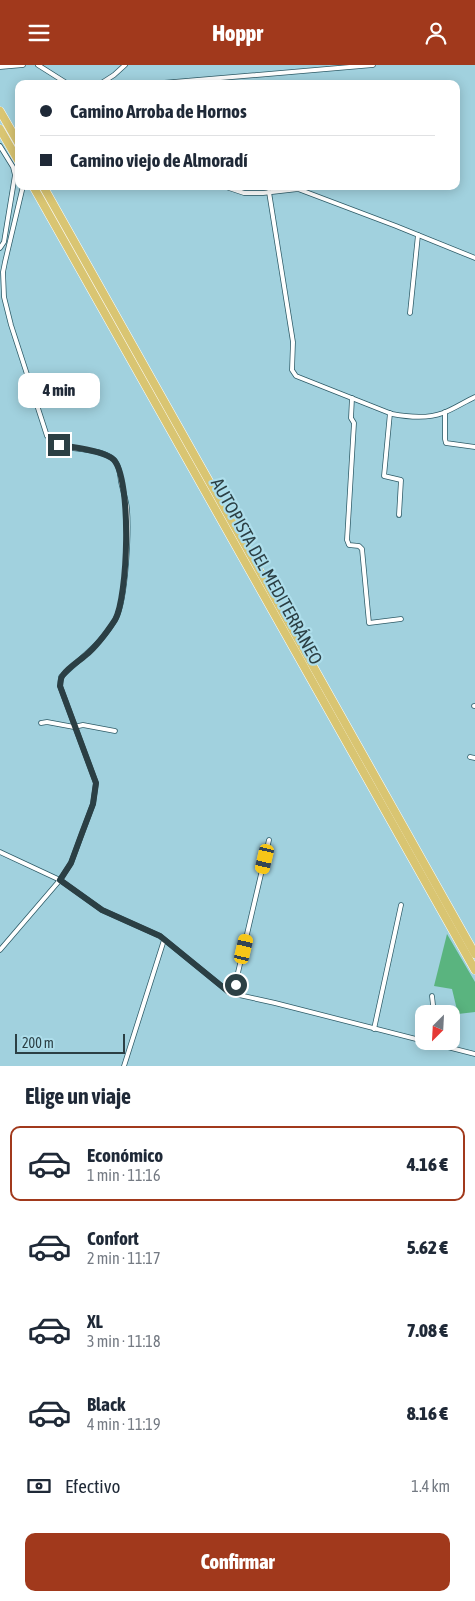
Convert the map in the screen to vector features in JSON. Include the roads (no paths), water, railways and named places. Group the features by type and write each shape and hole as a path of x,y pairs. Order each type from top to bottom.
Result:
{"highway":[{"path":"0,111 15,137"},
{"path":"0,129 15,155"},
{"name":"AUTOPISTA DEL MEDITERRÁNEO","path":"35,190 475,970"},
{"name":"AUTOPISTA DEL MEDITERRÁNEO","path":"45,190 475,954"}],"street":[{"path":"0,67 22,65"},
{"path":"38,65 62,80"},
{"path":"106,80 125,65"},
{"path":"197,80 372,65"},
{"path":"0,146 14,167 15,175 4,242 0,248"},
{"path":"0,950 60,880 71,863 93,804 96,783 60,686 61,677 70,667 87,655 114,621 119,611 126,555 126,507 118,468 112,457 59,445 47,436 7,309 2,272 22,190"},
{"path":"235,190 244,193 288,190"},
{"path":"301,190 475,259"},
{"path":"269,192 293,343 292,370 296,377 390,413 406,417 421,417 445,412 475,397"},
{"path":"410,313 418,235"},
{"path":"352,398 351,418 354,423 347,540 349,545 359,546 362,549 369,623 401,619"},
{"path":"445,412 446,443 475,447"},
{"path":"390,413 384,476 401,480 400,515"},
{"path":"41,723 47,722 76,727 83,725 115,731"},
{"path":"233,994 269,840"},
{"path":"0,852 60,880 102,910 160,936 218,984 233,994 415,1038"},
{"path":"374,1029 401,905"},
{"path":"124,1066 164,940"},
{"path":"432,995 433,1005"},
{"path":"460,1049 475,1054"}]}
